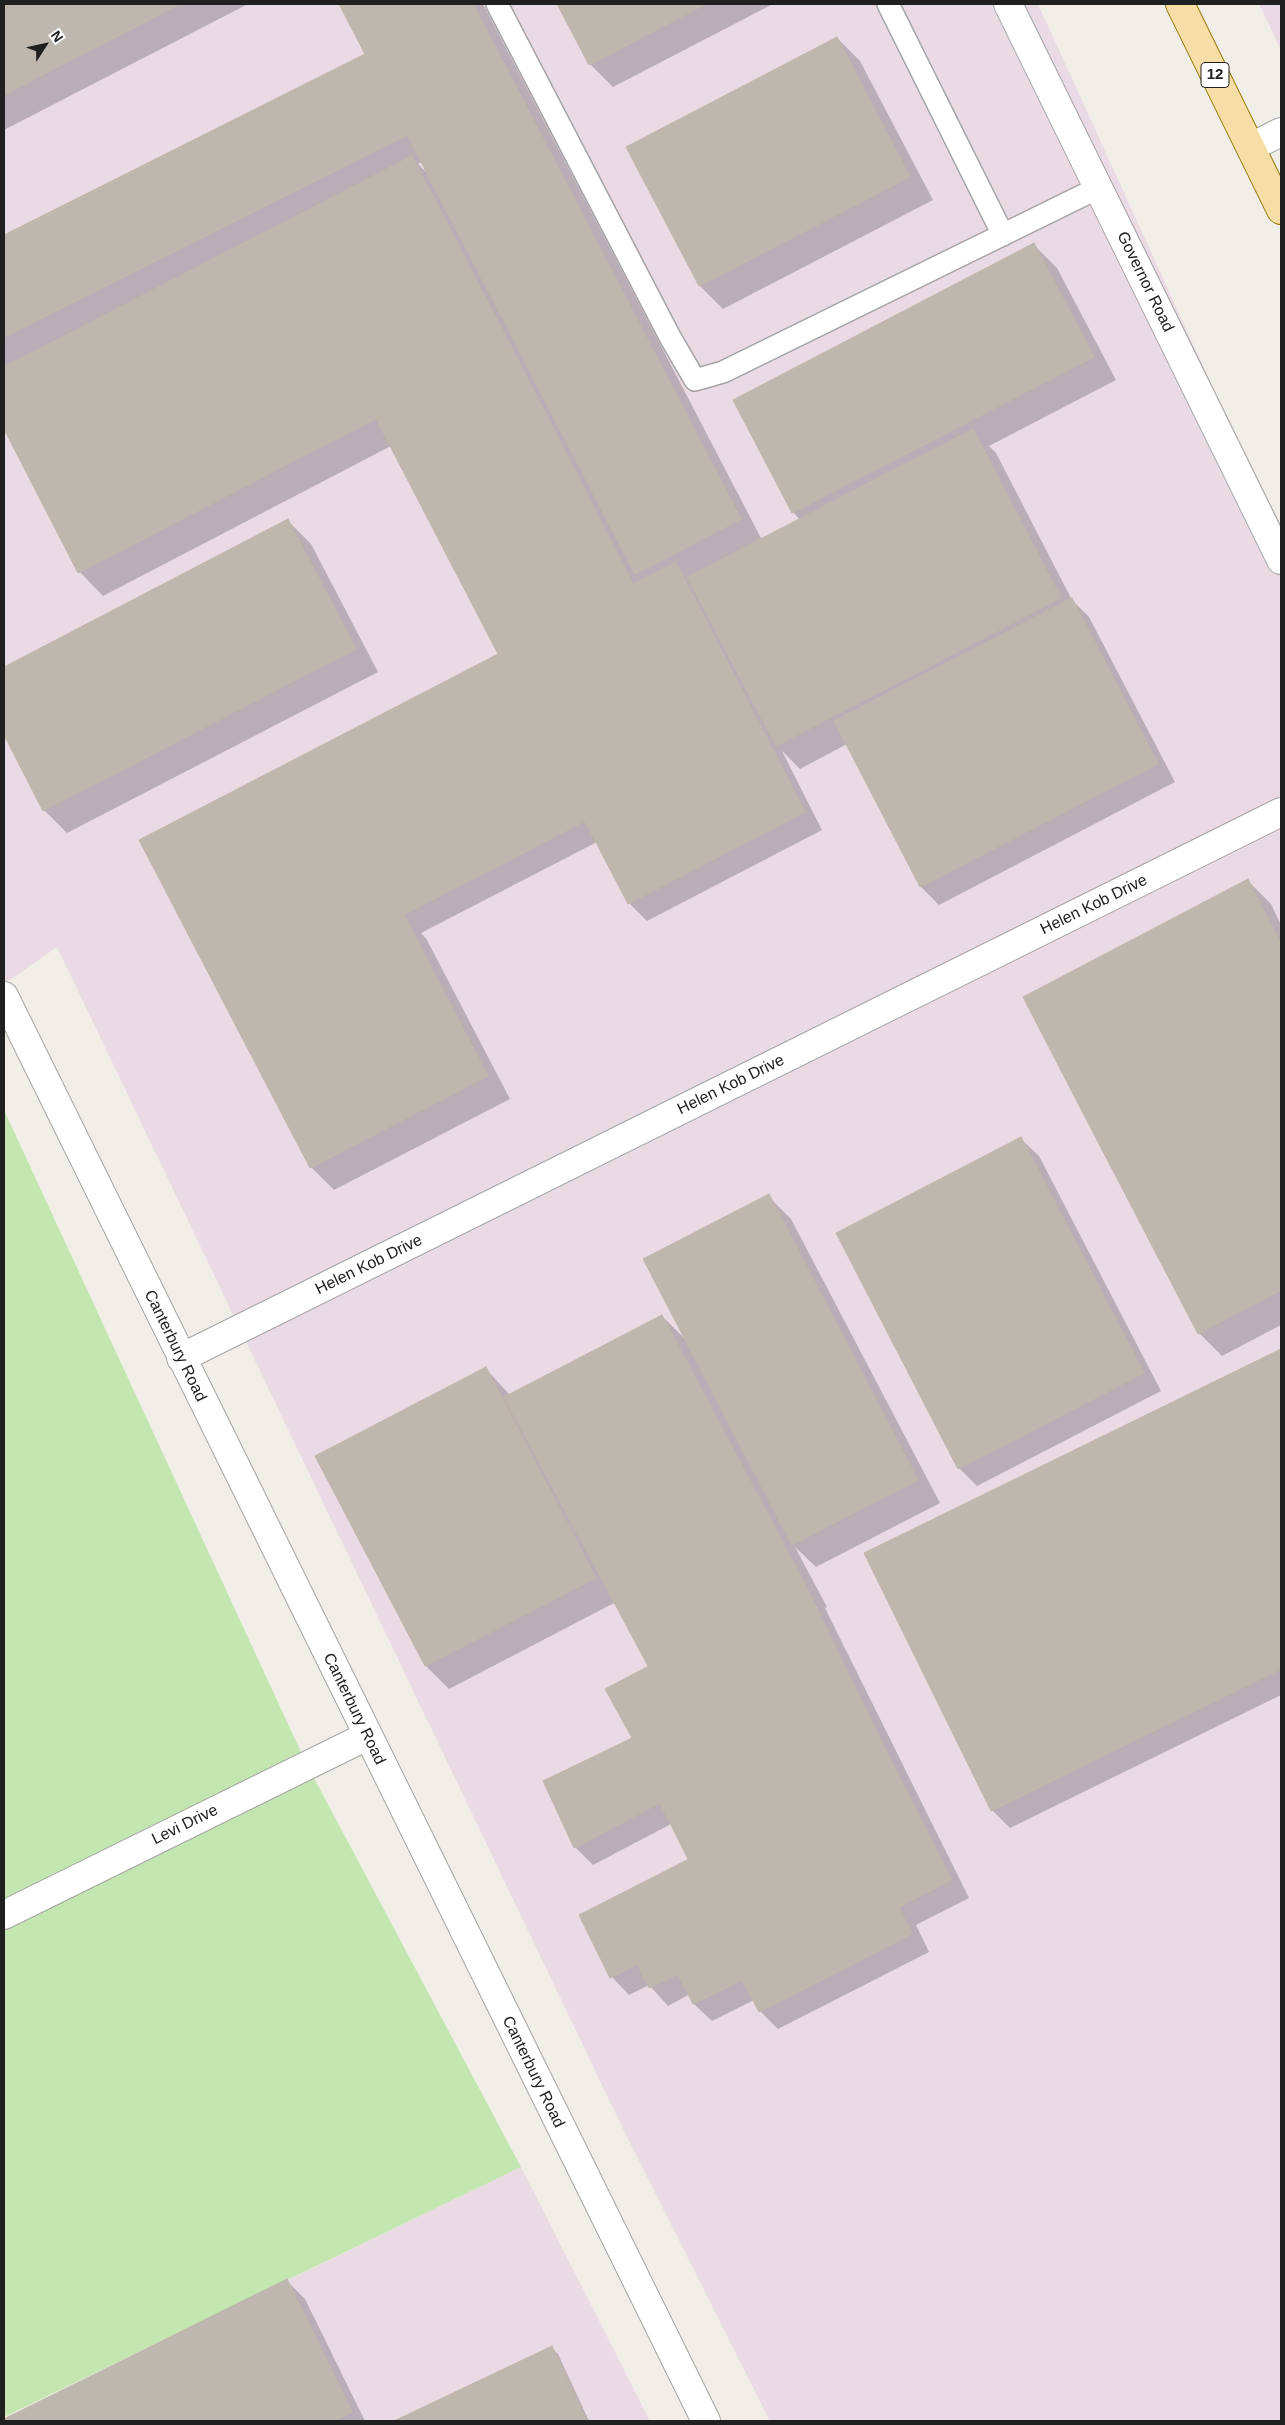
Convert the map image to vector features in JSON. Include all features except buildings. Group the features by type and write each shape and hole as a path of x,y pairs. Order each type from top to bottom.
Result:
{"main road":[{"name":"12","path":"1180,4 1281,210"}],"street":[{"name":"Governor Road","path":"1008,4 1281,560"},
{"path":"1251,147 1281,132"},
{"name":"Helen Kob Drive","path":"181,1358 1281,812"},
{"name":"Canterbury Road","path":"4,996 706,2421"},
{"name":"Levi Drive","path":"4,1915 367,1736"}],"lane":[{"path":"497,4 670,337 695,380 723,372 1098,188"},
{"path":"888,4 1003,234"}],"shaded area":[{"path":"4,4 1038,4 1281,537 1281,2421 770,2421 625,2133 57,947 4,984"},
{"path":"1259,4 1281,4 1281,50"},
{"path":"521,2167 650,2421 4,2421 4,2418"}],"green space":[{"path":"4,1110 307,1765 521,2167 4,2417"}]}
